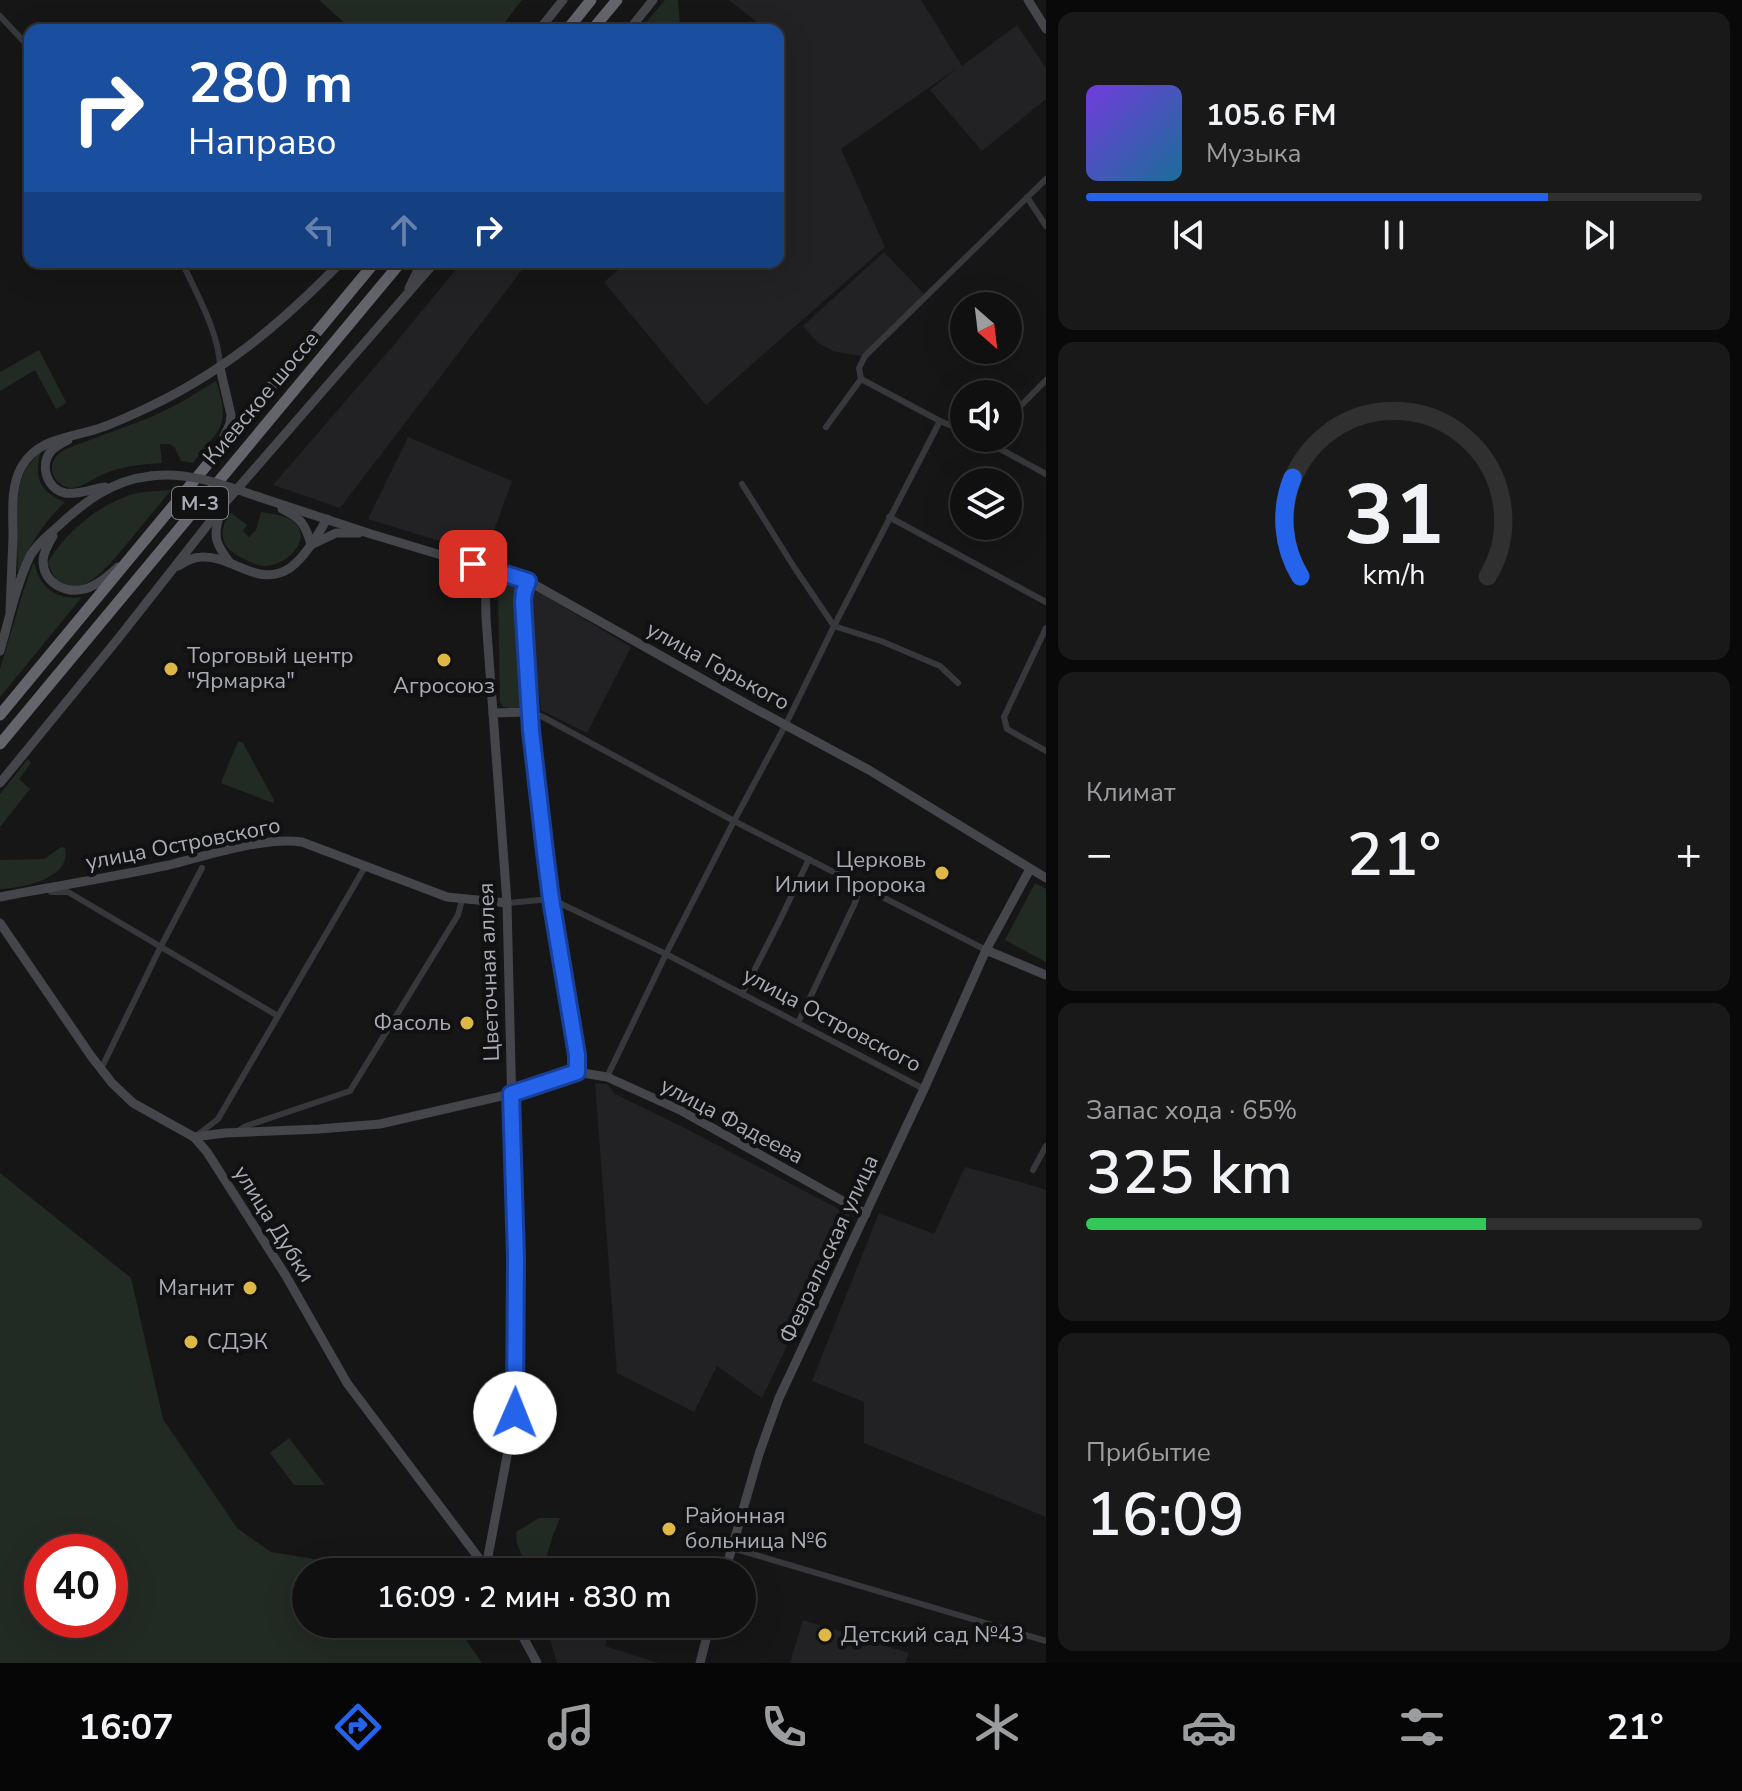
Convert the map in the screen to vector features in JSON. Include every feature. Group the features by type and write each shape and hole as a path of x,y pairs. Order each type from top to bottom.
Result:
{"highway":[{"path":"572,24 591,0"},
{"path":"597,24 617,0"},
{"name":"Киевское шоссе","path":"0,715 370,268"},
{"name":"Киевское шоссе","path":"0,744 396,268"}],"main road":[{"path":"544,24 563,0"},
{"path":"634,24 653,0"},
{"path":"1028,0 1044,22"},
{"path":"10,611 14,490 23,464 39,447 52,440 100,428 187,388 268,333 335,268"},
{"path":"402,301 419,268"},
{"path":"0,783 224,504 430,268"},
{"path":"217,454 231,415 220,368"},
{"path":"79,434 50,453 46,468 49,481 60,491 70,493 165,474 189,476 371,534"},
{"path":"0,651 10,611 31,556 43,540 79,507 112,486"},
{"path":"259,497 300,520 311,544"},
{"path":"224,504 215,534 218,546 230,563"},
{"path":"175,567 201,557 230,563 253,573 273,575 294,565 327,519"},
{"path":"59,525 43,559 47,576 60,588 69,591 95,585 129,557"},
{"path":"311,544 341,532 371,534"},
{"name":"улица Горького","path":"371,534 528,581 881,777 1046,878"},
{"name":"Цветочная аллея","path":"485,567 507,903 516,1257 515,1413 490,1558"},
{"path":"493,713 531,712 523,601 528,581"},
{"name":"улица Островского","path":"0,897 155,868 261,843 289,840 302,842 428,891 462,900 507,903"},
{"name":"Февральская улица","path":"729,1558 759,1454 779,1398 986,950 1030,869"},
{"name":"улица Дубки","path":"0,923 101,1069 133,1103 194,1137 207,1152 280,1265 347,1383 480,1558"},
{"path":"986,950 1046,975"},
{"path":"194,1137 380,1124 511,1094 577,1072"},
{"name":"улица Фадеева","path":"577,1072 607,1077 682,1111 866,1214"},
{"path":"524,1638 537,1663"},
{"path":"700,1663 706,1638"}],"street":[{"path":"0,16 24,42"},
{"path":"826,427 861,379 859,368 865,356 1046,179"},
{"path":"1027,197 1046,226"},
{"path":"185,268 215,335 220,368"},
{"path":"861,379 950,425"},
{"path":"1022,405 1046,380"},
{"path":"607,1077 666,954 940,421"},
{"path":"1008,452 1046,474"},
{"path":"742,484 834,626 881,641 940,666 958,683"},
{"path":"889,517 1046,602"},
{"path":"1046,628 1004,717 1007,729 1046,751"},
{"path":"577,1072 577,1055 551,899 531,712 734,821 986,950"},
{"path":"742,994 809,859"},
{"path":"194,1137 218,1119 365,867"},
{"path":"101,1069 202,868"},
{"path":"798,1023 861,886"},
{"path":"51,892 68,892 278,1016"},
{"path":"507,903 551,899"},
{"name":"улица Островского","path":"551,899 666,954 924,1089"},
{"path":"235,1133 246,1126 350,1091 458,915 462,900"},
{"path":"1033,1170 1046,1146"},
{"path":"732,1548 1046,1641"}],"shaded area":[{"path":"319,0 522,0 504,24 345,24"},
{"path":"665,0 678,0 680,24 645,24"},
{"path":"729,0 921,0 962,66 1017,25 1046,68 1046,99 982,151 930,90 957,68 841,149 885,247 706,405 604,282 620,268 784,268 784,24 758,23"},
{"path":"884,252 925,295 861,356 833,351 818,343 803,326"},
{"path":"457,268 523,268 340,508 273,485"},
{"path":"39,350 66,402 56,409 35,370 0,391 0,372"},
{"path":"216,381 223,408 221,426 193,463 181,461 170,444 160,444 162,463 120,469 72,488 55,479 52,464 63,451 151,417"},
{"path":"408,437 512,481 485,555 368,519"},
{"path":"41,451 38,476 44,488 65,502 37,535 18,573 18,493 25,471"},
{"path":"171,490 113,560 91,581 68,587 57,580 48,564 49,560 85,520 133,494"},
{"path":"261,512 293,521 301,537 291,555 268,566 236,555 223,538 224,525 231,513 247,525 243,531 249,537 256,530"},
{"path":"34,561 40,578 50,590 64,597 82,597 0,697 0,669"},
{"path":"508,582 517,587 525,699 522,706 512,708 503,707 500,702 498,587"},
{"path":"539,592 631,647 587,733 541,710 529,617 532,593"},
{"path":"238,741 243,743 273,803 221,783"},
{"path":"28,759 31,763 19,779 30,789 0,827 0,794"},
{"path":"61,847 65,848 65,859 53,874 32,884 0,889 0,860 44,859"},
{"path":"1035,883 1046,889 1046,962 1005,940"},
{"path":"595,1083 607,1084 615,1094 850,1215 762,1398 717,1366 694,1412 617,1373"},
{"path":"965,1167 1046,1190 1046,1517 864,1443 864,1402 812,1381 879,1213 934,1234"},
{"path":"0,1173 131,1278 163,1419 237,1528 271,1552 307,1558 292,1558 292,1638 465,1638 482,1663 0,1663"},
{"path":"289,1438 325,1485 294,1485 270,1453"},
{"path":"539,1518 560,1518 546,1558 523,1558 516,1532"},
{"name":"Детский сад №43","path":"803,1620 909,1653 905,1663 790,1663"},
{"path":"549,1638 607,1638 605,1646 659,1663 557,1663"}],"place":[{"name":"Агросоюз","path":"444,660"},
{"name":"Торговый центр \"Ярмарка\"","path":"171,669"},
{"name":"Церковь Илии Пророка","path":"942,873"},
{"name":"Фасоль","path":"467,1023"},
{"name":"Магнит","path":"250,1288"},
{"name":"СДЭК","path":"191,1342"},
{"name":"Районная больница №6","path":"669,1529"},
{"name":"Детский сад №43","path":"825,1635"}],"route":[{"path":"473,564 528,581 523,601 531,731 551,899 577,1055 577,1072 511,1094 517,1317 515,1413"}]}
